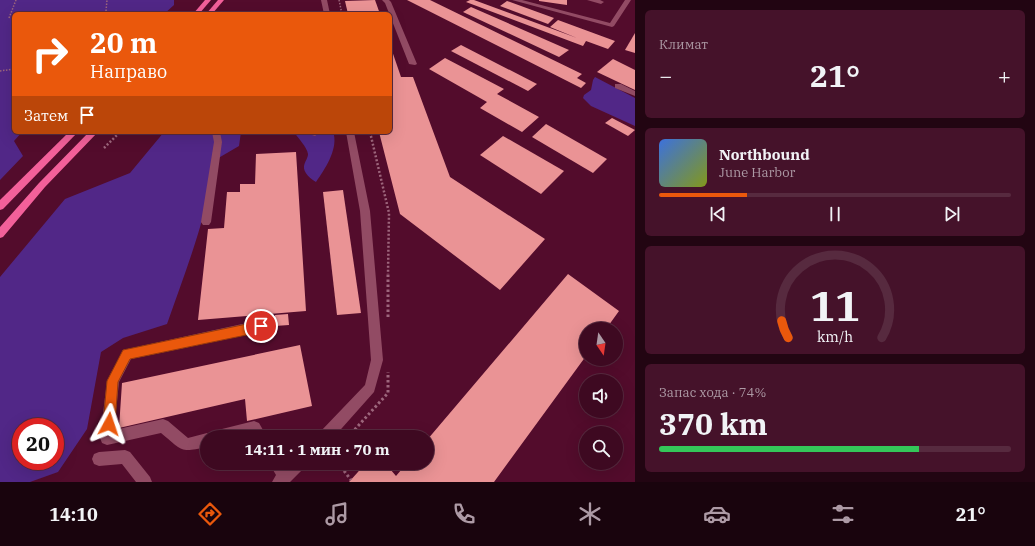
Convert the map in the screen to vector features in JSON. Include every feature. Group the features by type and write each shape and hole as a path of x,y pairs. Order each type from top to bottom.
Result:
{"main road":[{"path":"198,12 208,0"},
{"path":"211,12 221,0"},
{"path":"0,206 72,134"},
{"path":"0,234 42,185 92,134"}],"street":[{"path":"324,0 327,12"},
{"path":"385,0 388,2 413,64"},
{"path":"515,0 612,25 628,0"},
{"path":"590,0 601,2"},
{"path":"618,86 635,94"},
{"path":"206,222 218,142 216,134"},
{"path":"332,430 370,388 377,360 365,211 350,134"},
{"path":"200,442 186,445 163,426 107,438 112,381 127,354 261,326"},
{"path":"246,430 254,428 255,430"},
{"path":"99,459 125,457 145,482"},
{"path":"282,479 291,470"}],"path":[{"path":"9,18 16,0"},
{"path":"106,0 106,11"},
{"path":"339,0 342,12"},
{"path":"0,71 12,69"},
{"path":"104,148 118,134"},
{"path":"343,470 351,480"}],"shaded area":[{"path":"0,0 174,0 174,5 166,12 12,12 12,134 20,134 14,141 23,156 0,180"},
{"path":"595,77 635,98 635,126 591,106 583,98 584,95 591,90"},
{"path":"162,134 241,134 239,146 215,160 207,202 201,223 167,324 123,338 101,352 87,429 64,463 64,418 12,418 12,470 59,470 58,472 30,482 0,482 0,277 65,199 130,173"},
{"path":"295,134 334,135 334,147 332,153 316,182 306,173 304,169 308,154"}],"building":[{"path":"375,0 379,12 348,12 345,1"},
{"path":"407,0 430,0 582,74 577,78 586,83 581,88"},
{"path":"474,0 577,38 550,27 558,20 615,41 608,49 586,41 583,46 466,2"},
{"path":"567,0 567,5 539,1"},
{"path":"507,1 554,18 548,24 500,6"},
{"path":"471,7 569,50 559,57 463,12"},
{"path":"635,33 635,53 625,50"},
{"path":"461,45 537,84 528,91 451,51"},
{"path":"392,51 401,77 413,77 450,177 545,239 500,290 400,214 380,134 392,134"},
{"path":"445,58 504,89 497,94 539,117 522,132 480,108 487,102 429,69"},
{"path":"613,59 635,70 635,90 597,72"},
{"path":"612,118 635,130 628,136 605,123"},
{"path":"546,124 607,159 593,173 532,137"},
{"path":"503,136 564,171 541,194 480,155"},
{"path":"296,152 306,311 198,320 208,229 224,228 227,192 240,192 240,184 255,184 256,154"},
{"path":"343,190 361,313 337,315 323,192"},
{"path":"568,274 619,311 611,322 579,322 579,366 494,482 349,482 360,470 391,470 396,476 401,470 434,470 434,432"},
{"path":"288,314 289,325 275,326 275,315"},
{"path":"300,345 312,406 247,421 245,399 119,428 122,383"}],"route":[{"path":"109,424 112,381 127,354 261,326"}]}
